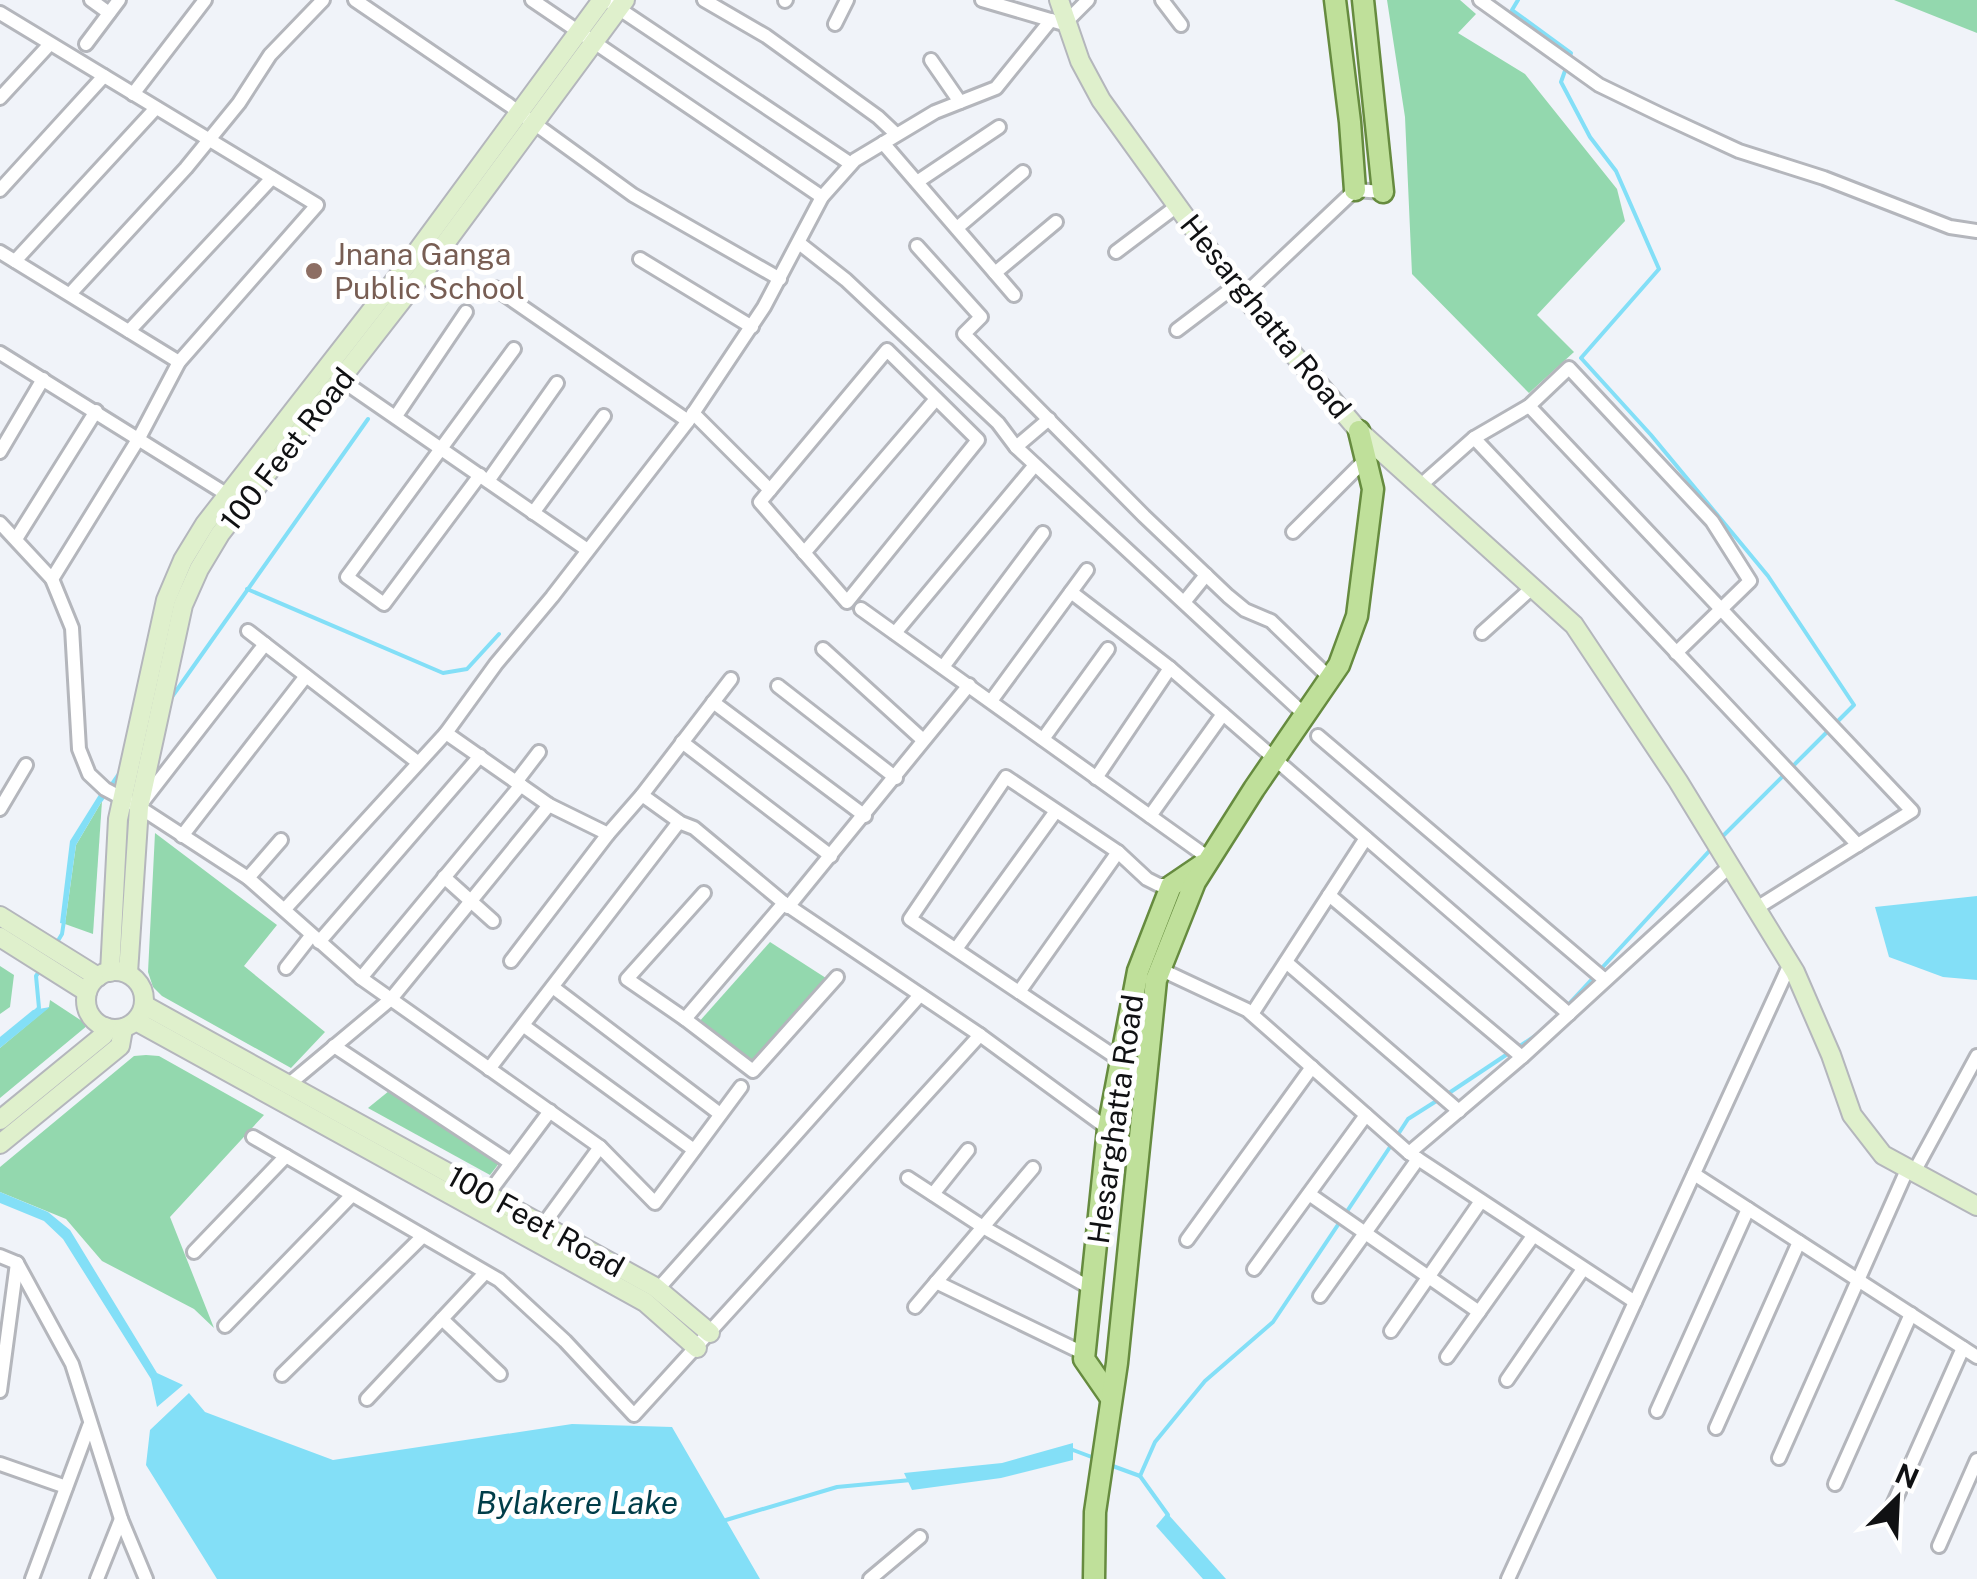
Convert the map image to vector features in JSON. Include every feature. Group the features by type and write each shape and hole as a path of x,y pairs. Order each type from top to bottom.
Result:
{"main road":[{"name":"Hesarghatta Road","path":"1059,0 1058,22 1101,100 1239,291 1360,431 1373,489 1357,616 1339,665 1195,882 1156,980 1095,1512 1094,1579"},
{"path":"1335,0 1355,190"},
{"path":"1362,0 1383,192"},
{"name":"100 Feet Road","path":"96,977 131,802 183,605 209,551 237,501 613,2"},
{"path":"1360,431 1574,625 1678,781 1790,964 1832,1055 1852,1114 1883,1156 1975,1200"},
{"name":"Hesarghatta Road","path":"1085,1354 1108,1129 1138,971 1171,886 1210,859"},
{"path":"0,916 12,938 96,977 142,988 120,1046 0,1144"},
{"path":"96,977 88,1010 96,1022 127,1021"},
{"name":"100 Feet Road","path":"127,1021 288,1085 658,1289 710,1333"},
{"name":"100 Feet Road","path":"127,1021 645,1302 697,1348"},
{"path":"0,1120 104,1035 127,1021"},
{"path":"1085,1354 1084,1359 1111,1398"}],"street":[{"path":"91,0 110,13"},
{"path":"86,44 119,0"},
{"path":"133,94 205,0"},
{"path":"354,0 633,196 780,278"},
{"path":"532,0 822,198"},
{"path":"704,0 766,36 878,116 896,134"},
{"path":"835,24 847,0"},
{"path":"982,0 1058,22"},
{"path":"285,909 446,733 691,417 752,327 822,198 851,164 896,134 996,88 1058,22 1088,0"},
{"path":"1162,0 1181,26"},
{"path":"1480,0 1599,85 1739,151 1950,227 1977,231"},
{"path":"70,294 209,140 270,55 316,2"},
{"path":"613,2 851,164"},
{"path":"0,13 317,206 179,362 139,438 52,579"},
{"path":"0,98 50,44"},
{"path":"931,60 960,102"},
{"path":"0,190 104,76"},
{"path":"14,261 156,108"},
{"path":"917,182 999,128"},
{"path":"883,142 1014,295"},
{"path":"957,228 1023,172"},
{"path":"129,331 272,178"},
{"path":"1176,330 1239,291 1355,190 1383,192"},
{"path":"1116,252 1177,206"},
{"path":"996,273 1056,222"},
{"path":"799,243 846,280 998,422 1016,448 1305,715"},
{"path":"917,246 981,317 964,334 1206,575 1244,610 1271,622 1330,678"},
{"path":"0,252 179,362"},
{"path":"640,259 752,327"},
{"path":"495,288 691,417 770,490"},
{"path":"396,416 466,312"},
{"path":"514,349 346,578 384,604 557,383"},
{"path":"886,350 978,440 847,602 760,502 770,490 886,350"},
{"path":"0,353 237,501"},
{"path":"1421,485 1474,438 1529,406 1569,368 1712,521 1750,581 1676,652"},
{"path":"334,375 586,550"},
{"path":"0,452 43,379"},
{"path":"804,554 936,399"},
{"path":"1529,406 1912,811 1755,910"},
{"path":"16,540 96,411"},
{"path":"533,513 604,416"},
{"path":"1016,448 1049,419"},
{"path":"1474,438 1858,845"},
{"path":"1293,532 1366,459"},
{"path":"895,633 1035,465"},
{"path":"0,523 52,579 72,628 79,750 89,774 105,790 131,802 248,878 361,978 600,1147 655,1203 741,1087"},
{"path":"943,667 1043,533"},
{"path":"991,701 1087,570"},
{"path":"1185,601 1206,575"},
{"path":"1482,633 1533,587"},
{"path":"1071,592 1170,668 1569,1014"},
{"path":"861,609 1210,859"},
{"path":"248,630 416,761"},
{"path":"131,802 266,644"},
{"path":"823,649 923,740"},
{"path":"1043,739 1108,649"},
{"path":"1096,778 1170,668"},
{"path":"182,836 306,676"},
{"path":"511,961 731,678"},
{"path":"778,686 896,778"},
{"path":"685,1019 831,856 970,686"},
{"path":"714,702 865,816"},
{"path":"1150,816 1223,714"},
{"path":"446,733 549,804 608,834"},
{"path":"1318,736 1605,980"},
{"path":"682,742 831,856"},
{"path":"361,978 518,784 538,752"},
{"path":"286,968 480,756"},
{"path":"0,809 26,765"},
{"path":"1144,1076 910,919 1006,777 1118,852 1159,885 1195,882"},
{"path":"642,795 694,828 786,905 980,1035 1136,1150"},
{"path":"288,1085 391,999 549,804"},
{"path":"956,949 1056,811"},
{"path":"489,1068 680,822"},
{"path":"1252,1014 1366,838"},
{"path":"248,878 281,840"},
{"path":"1019,992 1118,852"},
{"path":"1320,1296 1366,1233 1413,1156 1729,867"},
{"path":"444,877 493,921"},
{"path":"704,893 628,979 753,1071 836,977"},
{"path":"1329,895 1522,1057"},
{"path":"1286,962 1458,1111"},
{"path":"1508,1579 1790,964"},
{"path":"1164,971 1252,1014 1413,1156 1635,1302"},
{"path":"554,988 720,1114"},
{"path":"658,1289 920,995"},
{"path":"524,1026 694,1150"},
{"path":"253,1137 499,1280 565,1341 634,1415 980,1035"},
{"path":"334,1046 512,1163"},
{"path":"1779,1458 1910,1172 1977,1056"},
{"path":"1187,1240 1312,1067"},
{"path":"488,1194 550,1112"},
{"path":"1254,1269 1366,1115"},
{"path":"542,1225 600,1147"},
{"path":"933,1194 968,1150"},
{"path":"194,1252 286,1156"},
{"path":"915,1307 1033,1168"},
{"path":"1694,1174 1977,1357"},
{"path":"908,1178 983,1227 1092,1289"},
{"path":"1308,1194 1479,1312"},
{"path":"225,1326 352,1195"},
{"path":"1391,1330 1480,1201"},
{"path":"1657,1411 1748,1209"},
{"path":"282,1375 422,1236"},
{"path":"1447,1357 1533,1236"},
{"path":"1716,1428 1800,1242"},
{"path":"0,1256 17,1263 72,1364 89,1426 146,1579"},
{"path":"0,1391 17,1263"},
{"path":"1507,1380 1583,1269"},
{"path":"366,1399 485,1273"},
{"path":"936,1282 1085,1354"},
{"path":"1835,1484 1911,1314"},
{"path":"442,1319 500,1374"},
{"path":"1888,1516 1963,1348"},
{"path":"32,1579 89,1426"},
{"path":"1939,1546 1977,1460"},
{"path":"0,1465 66,1487"},
{"path":"97,1579 121,1518"},
{"path":"870,1579 920,1537"}],"green space":[{"path":"1387,0 1460,0 1476,14 1458,33 1525,74 1617,189 1625,221 1537,315 1574,352 1529,393 1412,274 1405,117"},
{"path":"1894,0 1977,0 1977,33"},
{"path":"102,801 93,934 65,924 76,845"},
{"path":"155,833 277,925 244,966 325,1032 291,1068 162,996 153,987 148,972"},
{"path":"770,942 829,980 753,1062 698,1023"},
{"path":"0,966 14,975 10,1007 0,1014"},
{"path":"50,1000 88,1025 0,1098 0,1048 49,1007"},
{"path":"134,1056 159,1056 264,1115 170,1217 214,1328 194,1309 102,1261 66,1219 0,1192 0,1167"},
{"path":"389,1091 500,1162 490,1175 368,1108"}],"water":[{"path":"100,793 102,801 76,845 65,924 60,923 70,841"},
{"path":"1977,896 1977,980 1943,977 1889,957 1875,907"},
{"path":"50,1007 0,1048 0,1037 33,1010"},
{"path":"0,1192 48,1212 70,1230 157,1373 183,1385 157,1407 151,1379 63,1239 44,1221 0,1203"},
{"name":"Bylakere Lake","path":"189,1393 205,1412 333,1460 572,1424 672,1427 760,1579 217,1579 146,1465 150,1430"},
{"path":"1073,1443 1073,1460 1001,1478 912,1490 904,1473 1002,1463"},
{"path":"1167,1513 1226,1579 1203,1579 1156,1526"}],"waterway":[{"path":"1518,0 1512,10 1571,53 1569,59"},
{"path":"1566,68 1561,82 1590,137 1616,171 1659,269 1581,358 1768,576 1854,705 1835,724"},
{"path":"169,701 368,419"},
{"path":"247,589 443,673 467,669 499,634"},
{"path":"1722,837 1828,731"},
{"path":"101,800 121,771"},
{"path":"1600,970 1712,848"},
{"path":"56,944 64,921"},
{"path":"35,1012 39,1008 36,976 41,969"},
{"path":"1566,1007 1594,977"},
{"path":"1517,1048 1538,1034"},
{"path":"1446,1095 1509,1053"},
{"path":"1397,1136 1408,1119 1438,1100"},
{"path":"1140,1476 1155,1442 1205,1381 1273,1322 1392,1144"},
{"path":"1068,1452 1073,1450 1097,1459"},
{"path":"1110,1465 1140,1476 1168,1515"},
{"path":"726,1520 837,1487 911,1480"}],"place":[{"name":"Jnana Ganga Public School","path":"314,271"}]}
